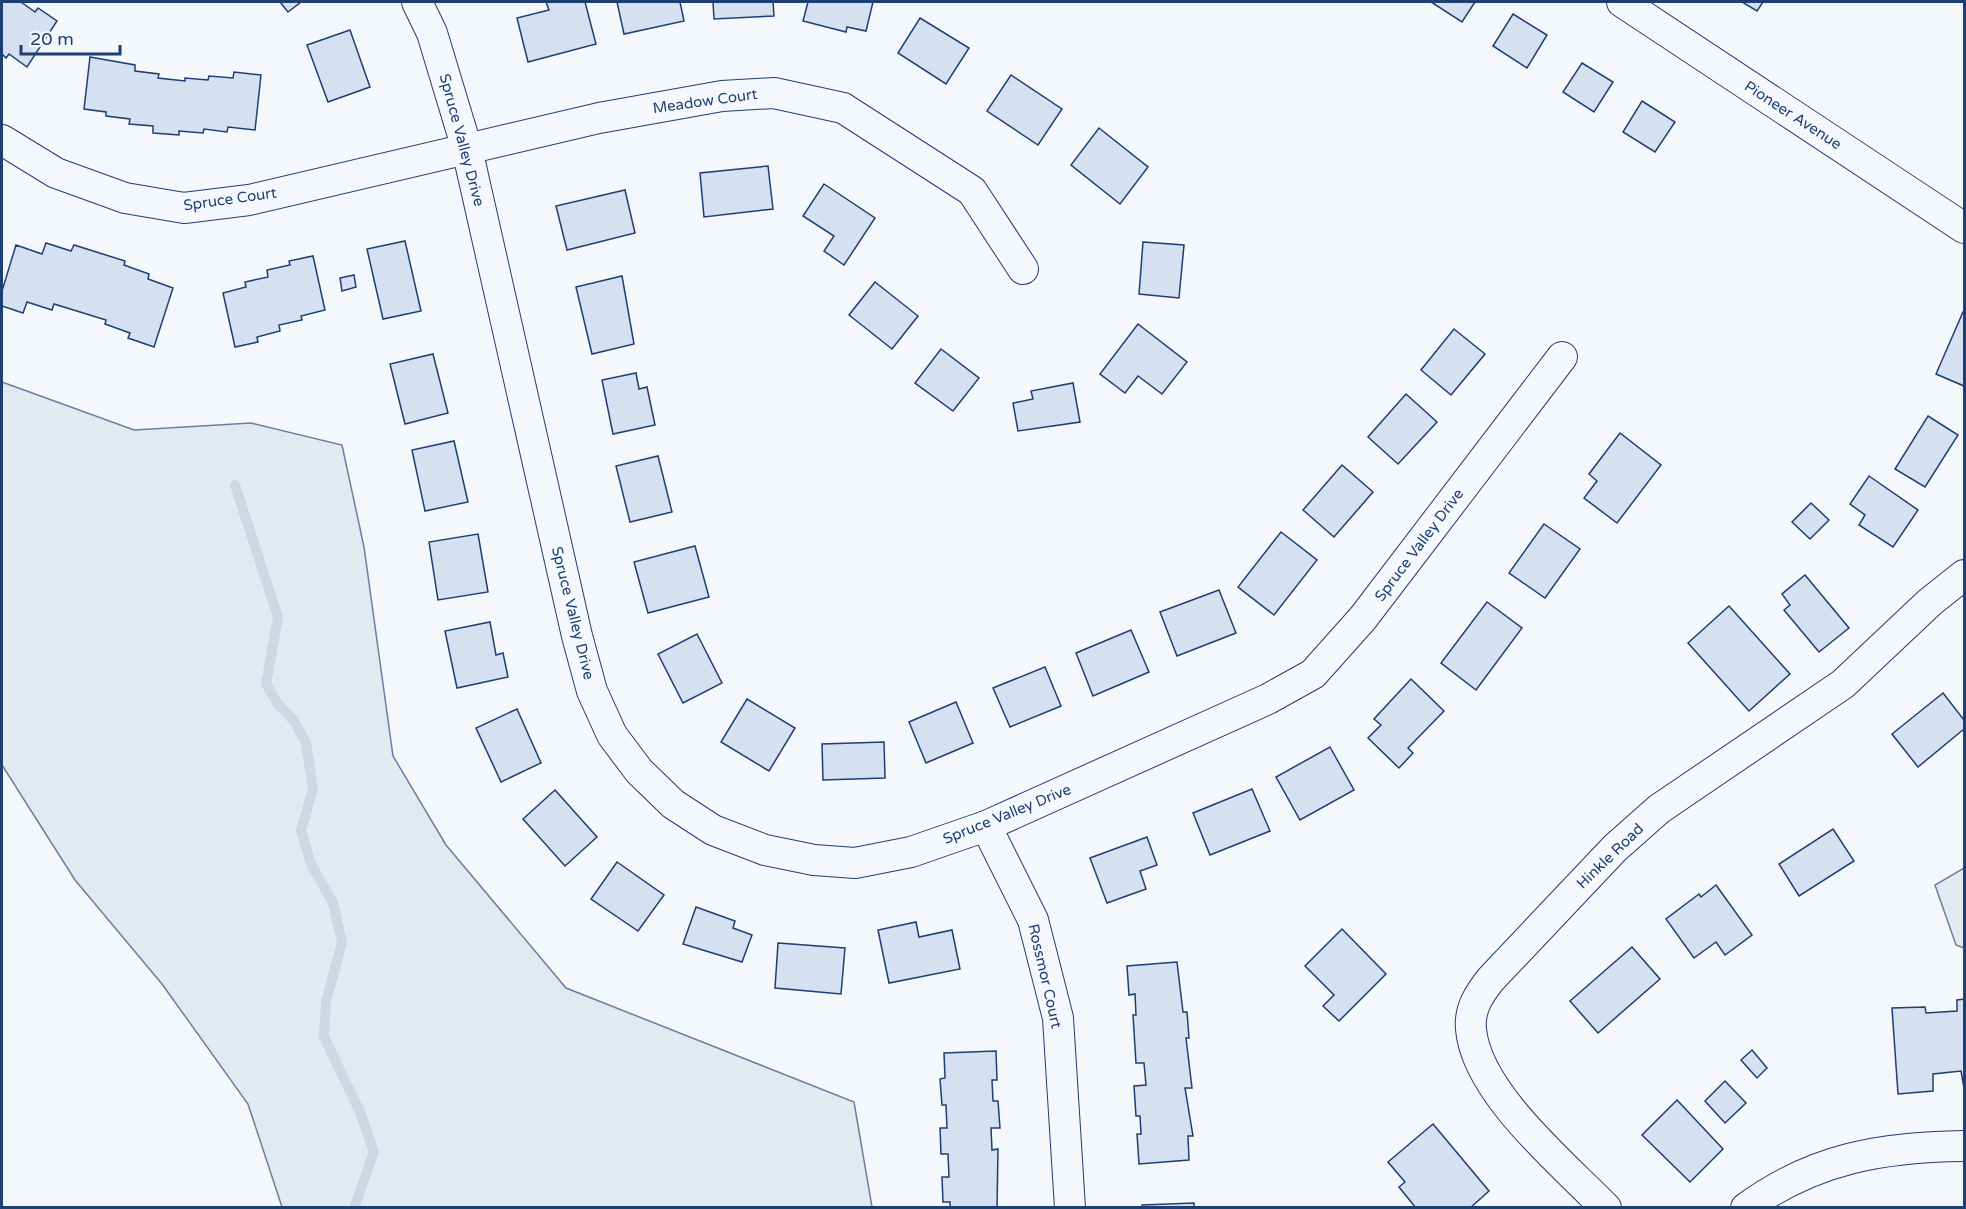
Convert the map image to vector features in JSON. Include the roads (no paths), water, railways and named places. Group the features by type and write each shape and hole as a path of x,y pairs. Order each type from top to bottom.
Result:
{"street":[{"name":"Spruce Valley Drive","path":"417,2 432,33 467,149 577,636 592,691 612,735 639,771 673,804 713,830 765,850 814,860 855,863 911,852 986,826 1268,699 1313,674 1363,618 1562,357"},
{"name":"Pioneer Avenue","path":"1622,2 1965,228"},
{"name":"Meadow Court","path":"467,149 610,116 722,96 774,93 843,108 972,190 1023,269"},
{"name":"Spruce Court","path":"2,140 56,173 125,198 184,208 249,200 467,149"},
{"name":"Hinkle Road","path":"1606,1208 1503,1100 1484,1072 1476,1052 1471,1028 1478,996 1491,979 1615,848 1659,809 1843,684 1930,602 1965,574"},
{"name":"Rossmor Court","path":"986,826 1033,920 1058,1018 1071,1208"},
{"path":"1746,1208 1765,1194 1812,1169 1862,1156 1917,1147 1965,1146"}],"waterway":[{"path":"235,485 278,617 266,684 278,704 294,721 306,743 313,789 301,831 311,864 333,903 342,942 326,1002 324,1037 360,1112 374,1152 354,1208"}]}
